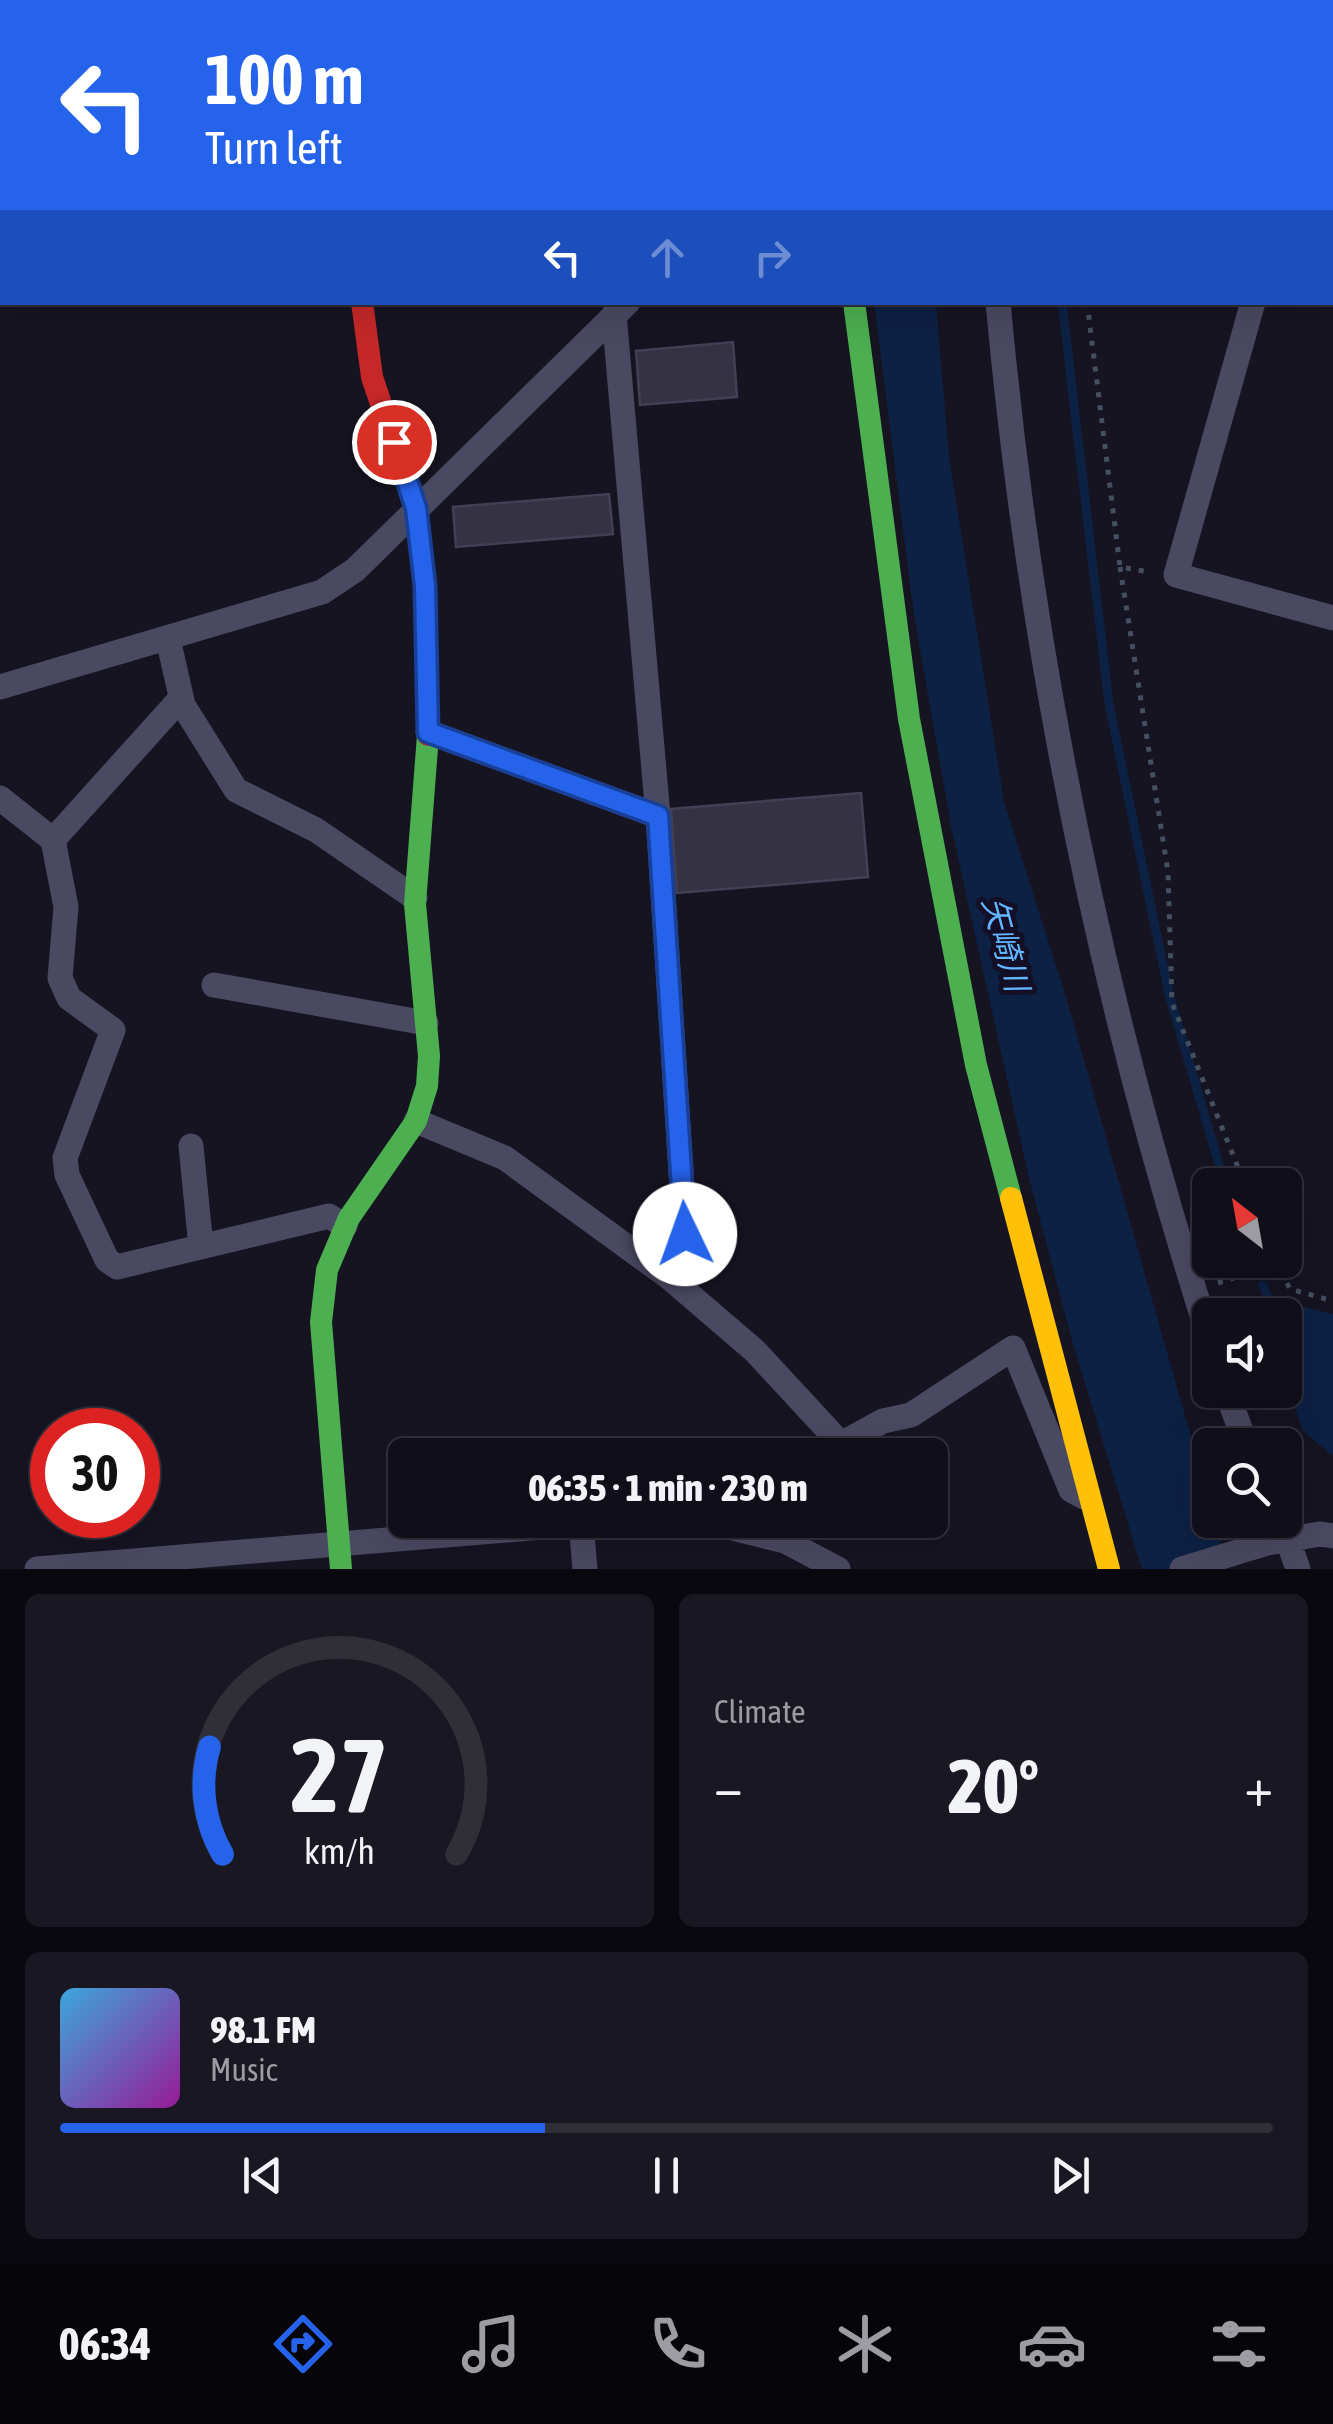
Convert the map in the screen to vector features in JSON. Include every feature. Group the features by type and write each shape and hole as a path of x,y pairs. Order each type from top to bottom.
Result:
{"street":[{"path":"340,1557 321,1322 326,1270 345,1226 416,1121 427,1086 416,898 428,732 425,586 416,508 372,377 362,305"},
{"path":"854,305 909,719 976,1065 1109,1569"},
{"path":"998,305 1005,378 1062,769 1101,949 1197,1298"},
{"path":"1252,305 1176,576 1333,618"},
{"path":"0,687 322,592 355,570 621,308"},
{"path":"621,308 685,1234 670,1278"},
{"path":"168,640 181,698 236,790 316,830 416,898"},
{"path":"53,840 181,698"},
{"path":"428,732 658,816"},
{"path":"0,798 53,840 66,908 60,978 69,998 113,1030 65,1158 67,1175 106,1260 117,1266 330,1216 345,1226"},
{"path":"214,985 426,1022"},
{"path":"416,1121 504,1158 670,1278 754,1351 828,1438"},
{"path":"191,1146 201,1246"},
{"path":"855,1438 883,1421 910,1415 1013,1348 1071,1490 1089,1500"},
{"path":"1302,1534 1333,1536"},
{"path":"36,1569 340,1557 475,1538"},
{"path":"582,1538 585,1569"},
{"path":"798,1538 829,1567"},
{"path":"1182,1569 1271,1538"},
{"path":"1282,1538 1298,1569"}],"path":[{"path":"1087,305 1120,567 1168,872 1172,1003 1238,1168"},
{"path":"1120,567 1176,576"},
{"path":"1194,1290 1229,1278"},
{"path":"1284,1278 1290,1290 1333,1300"}],"water":[{"name":"矢崎川","path":"874,305 936,305 949,457 1004,802 1066,997 1192,1440 1192,1538 1220,1538 1228,1569 1142,1569 1073,1344 1029,1178 951,826 914,615"},
{"path":"1302,1306 1333,1314 1333,1456 1302,1428 1295,1408 1302,1408"}],"building":[{"path":"733,342 737,397 640,405 636,351"},
{"path":"609,494 613,534 456,547 453,507"},
{"path":"861,793 868,877 677,893 671,809"}],"waterway":[{"path":"1062,305 1109,704 1169,994 1220,1168"},
{"path":"1263,1285 1268,1298"}],"traffic: fast":[{"path":"854,305 909,719 976,1065 1011,1198"},
{"path":"341,1569 321,1322 327,1270 349,1218 416,1121 427,1086 429,1056 415,904 428,735"}],"traffic: slow":[{"path":"1011,1198 1109,1569"}],"traffic: jam":[{"path":"362,305 372,377 416,508 425,586 428,735"}],"route":[{"path":"394,442 416,508 425,586 428,732 658,816 685,1234"}]}
